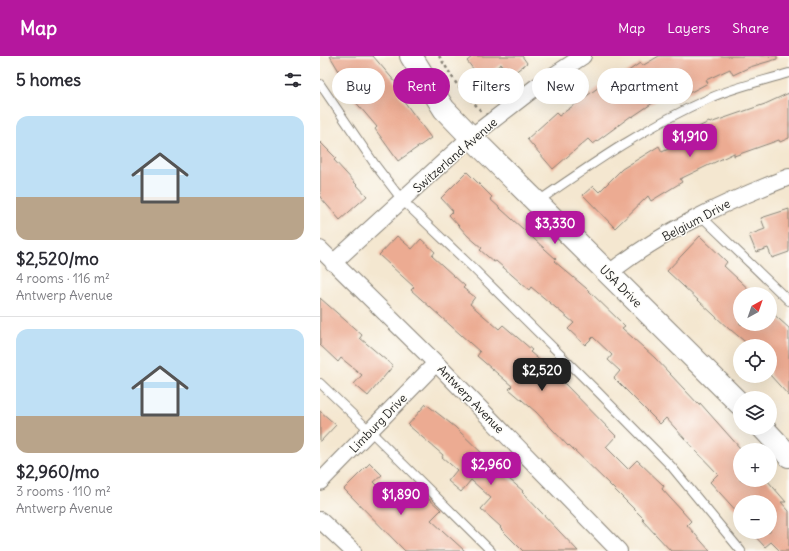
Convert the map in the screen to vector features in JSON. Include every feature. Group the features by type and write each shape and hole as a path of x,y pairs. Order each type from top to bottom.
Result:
{"street":[{"name":"USA Drive","path":"411,56 444,109 733,397"},
{"name":"Switzerland Avenue","path":"333,263 471,137 536,87 577,58"},
{"name":"Belgium Drive","path":"608,274 629,258 686,223 754,191 789,177"},
{"name":"Antwerp Avenue","path":"320,250 436,363 619,551"},
{"name":"Limburg Drive","path":"320,482 436,363"},
{"path":"770,435 789,456"},
{"path":"320,520 353,551"}],"lane":[{"path":"536,202 591,165 670,118 711,97 789,73"},
{"path":"320,84 376,166 402,200 478,272 659,455 741,551"},
{"path":"701,216 789,301"},
{"path":"320,383 370,430 491,551"}],"path":[{"path":"439,56 456,83 492,122"}],"building":[{"path":"330,56 373,56 383,68 337,68"},
{"path":"473,56 522,56 527,63 520,68 504,68 501,64 496,68 472,68 467,61"},
{"path":"659,56 777,56 777,59 750,67 733,75 730,69 706,80 708,83 693,91 693,68 633,68 640,63 642,66"},
{"path":"385,70 393,79 393,104 406,104 431,138 398,161 375,129 377,127 357,104 385,104"},
{"path":"597,88 597,104 651,104 632,117 631,116 593,144 588,139 553,169 527,139 556,113 559,116 576,104 589,104 589,94"},
{"path":"789,93 789,138 780,142 779,140 734,156 734,153 680,179 682,182 651,201 648,196 615,228 583,195 593,186 599,192 622,169 659,146 662,152 695,136 692,130 709,122 710,123 765,104"},
{"path":"320,142 336,158 334,160 367,196 340,220 320,197"},
{"path":"467,172 492,197 490,199 556,259 554,261 586,288 625,326 622,328 655,358 699,405 700,403 736,443 733,443 733,487 773,487 786,502 781,502 789,511 789,551 780,551 771,542 765,547 758,539 777,539 777,495 733,495 733,507 710,482 718,474 666,418 660,424 614,378 620,371 608,360 612,355 593,337 585,345 568,329 574,323 531,287 529,290 496,261 494,262 480,250 482,248 468,236 449,215 453,211 441,198"},
{"path":"789,209 789,252 772,258 768,248 756,252 749,235 765,229 761,218"},
{"path":"397,236 412,249 421,239 435,252 432,256 465,286 463,288 475,297 470,304 499,329 503,325 532,350 530,352 565,382 564,383 616,436 606,447 628,469 637,460 664,486 662,489 691,521 687,525 710,551 671,551 642,520 644,519 611,486 569,445 568,446 536,412 509,389 512,386 477,356 480,352 411,290 414,287 379,255"},
{"path":"700,236 727,262 724,266 746,287 733,287 733,331 777,331 777,317 789,328 789,396 777,383 777,339 742,339 730,330 667,271"},
{"path":"320,298 362,335 360,338 393,366 368,396 354,384 362,375 341,358 338,362 320,345"},
{"path":"426,404 455,427 489,460 488,461 523,491 522,492 578,551 523,551 500,528 501,527 481,509 491,498 471,480 461,492 448,481 457,470 442,457 443,455 408,425"},
{"path":"320,411 336,425 320,442"},
{"path":"370,463 382,475 374,482 395,503 404,493 418,506 427,497 441,510 431,520 465,551 405,551 344,489"}]}
